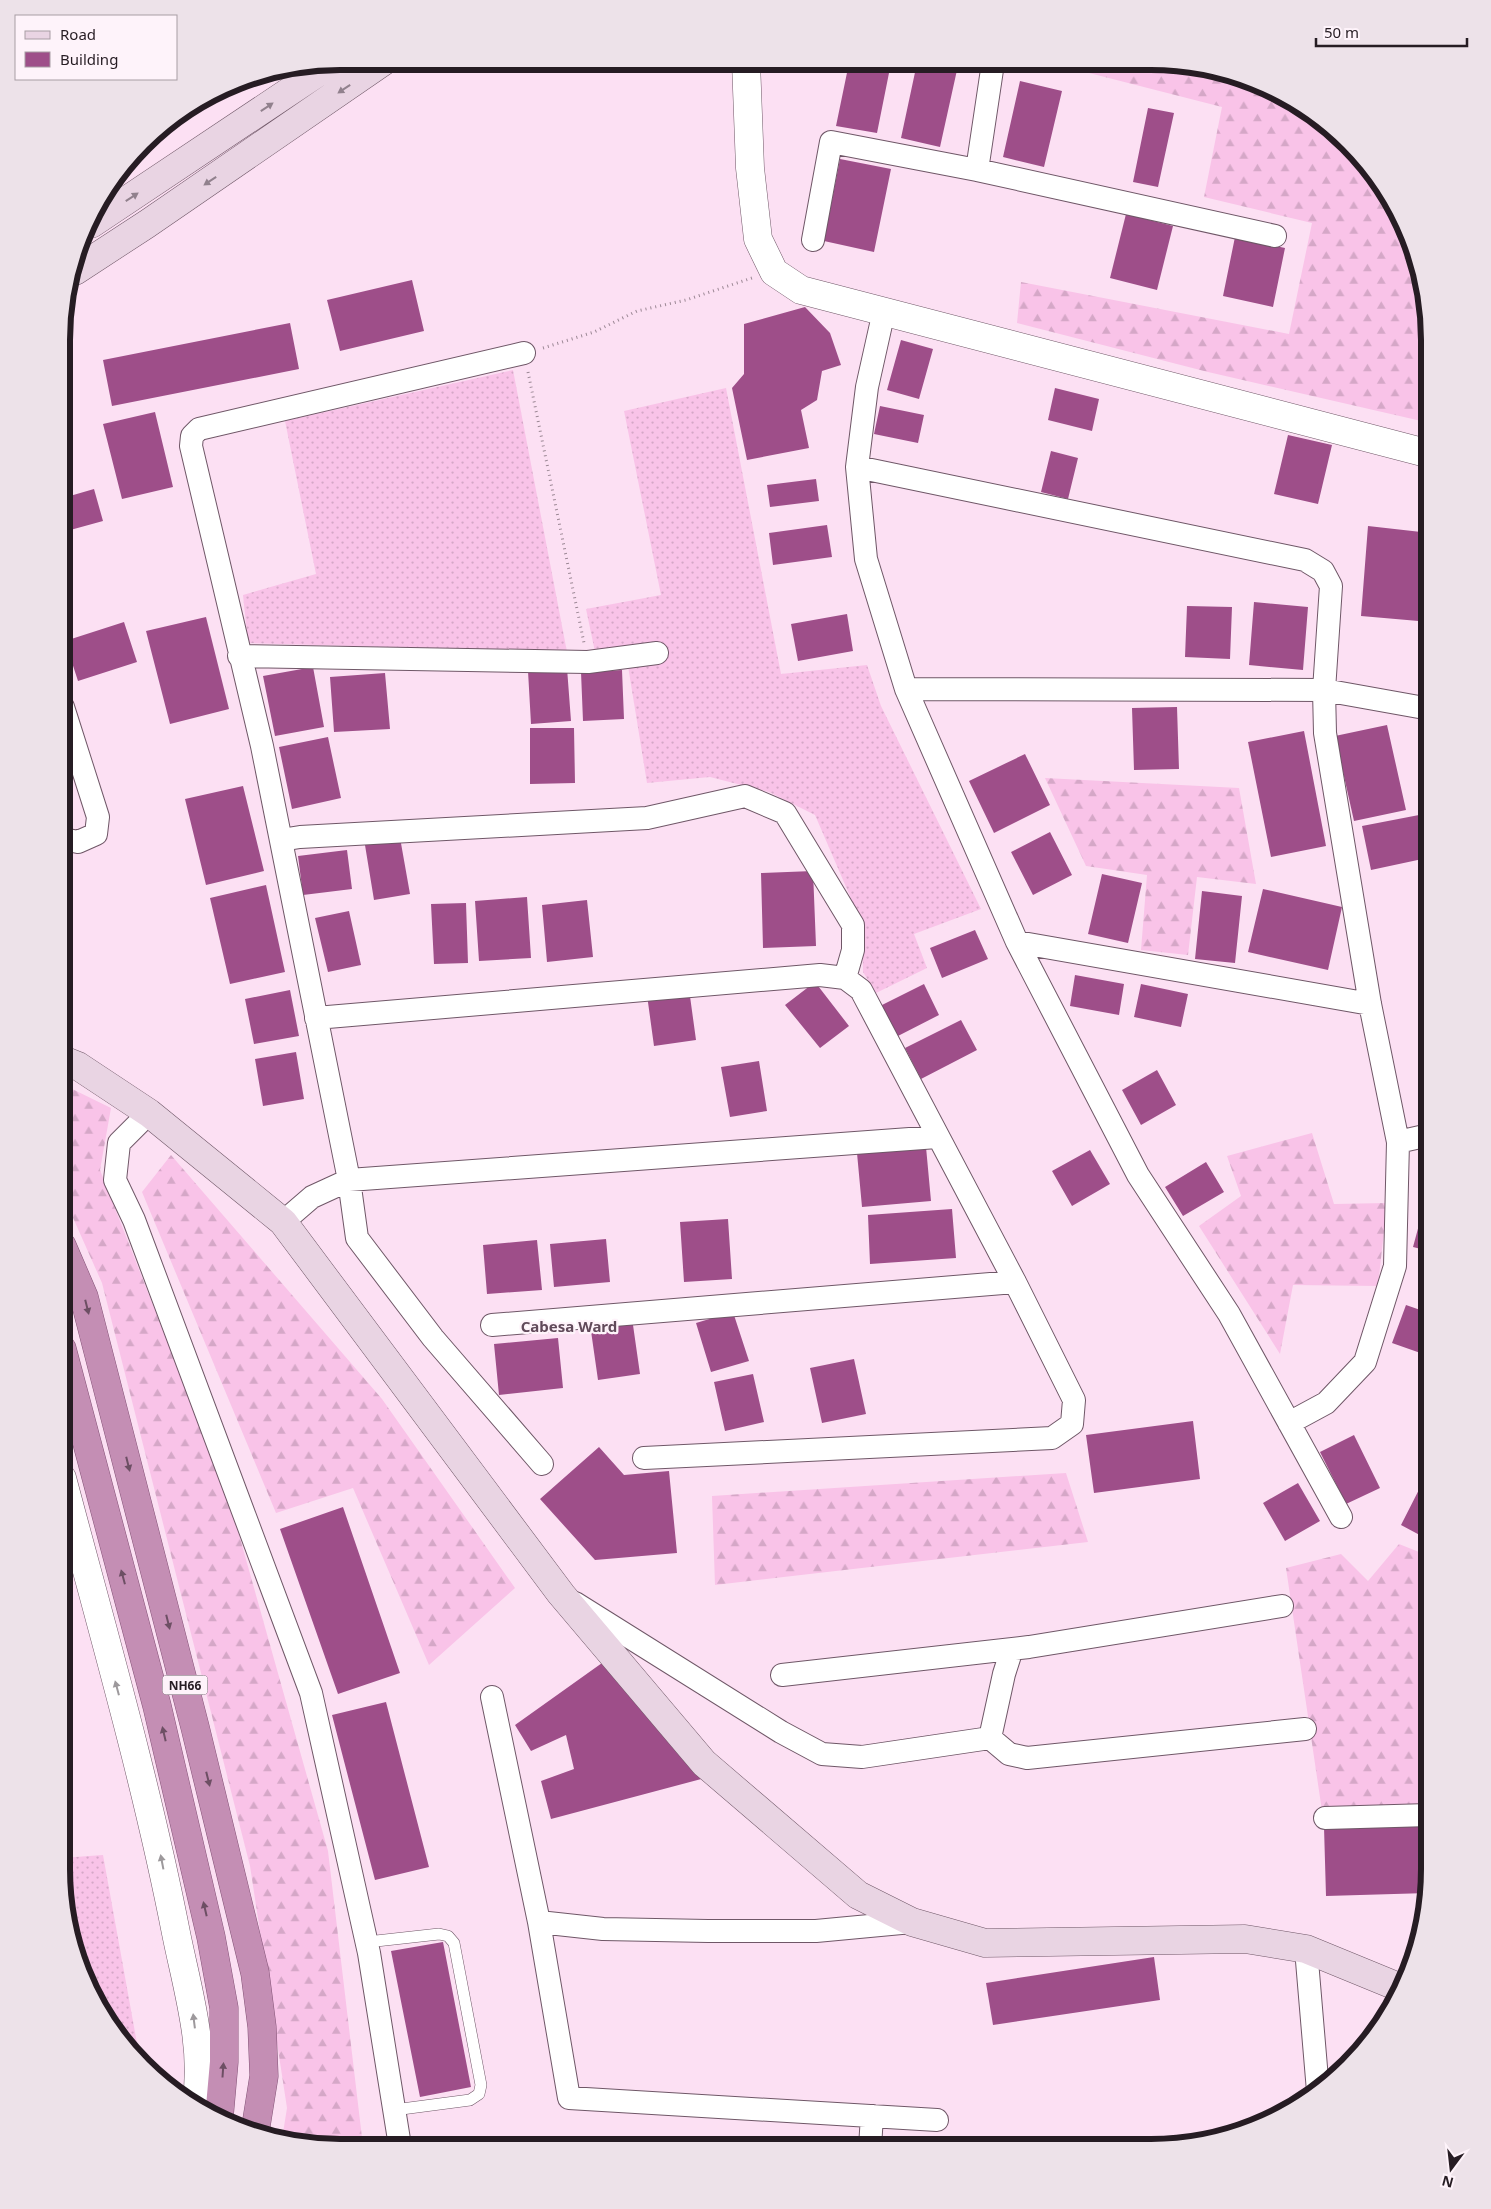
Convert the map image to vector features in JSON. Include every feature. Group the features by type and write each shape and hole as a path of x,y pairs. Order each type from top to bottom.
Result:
{"highway":[{"name":"NH66","path":"70,1265 84,1297 195,1727 255,1973 262,2027 264,2076 256,2126"},
{"name":"NH66","path":"70,1379 157,1706 211,1937 224,2008 224,2062 220,2110"}],"main road":[{"path":"80,268 371,70"},
{"path":"99,218 320,71"},
{"path":"70,1063 78,1066 149,1112 282,1222 561,1594 704,1763 858,1895 912,1922 985,1943 1245,1939 1306,1949 1394,1986"}],"street":[{"path":"746,70 750,168 758,239 774,272 801,290 1421,452"},
{"path":"977,170 992,70"},
{"path":"813,240 830,142 977,170 1275,236"},
{"path":"884,311 867,387 858,466 866,559 906,689 1017,942 1138,1174 1229,1314 1341,1517"},
{"path":"524,353 199,429 192,436 191,446 239,656 262,746 349,1180 357,1238 433,1338 542,1464"},
{"path":"858,466 1304,560 1323,572 1331,586 1324,690 1324,733 1370,1004 1398,1142 1395,1266 1365,1362 1326,1403 1289,1422"},
{"path":"239,656 588,662 657,653"},
{"path":"906,689 1324,690 1421,707"},
{"path":"70,729 98,817 96,834 78,842 70,840"},
{"path":"280,840 300,837 647,818 745,796 786,813 852,925 853,950 845,978"},
{"path":"1017,942 1370,1004"},
{"path":"316,1018 820,975 845,978 861,990 1015,1282 1074,1400 1072,1424 1052,1438 644,1458"},
{"path":"149,1112 119,1143 115,1180 134,1220 311,1693 367,1942 399,2139"},
{"path":"282,1222 312,1197 349,1180 937,1137"},
{"path":"1398,1142 1421,1137"},
{"path":"492,1324 1015,1282"},
{"path":"70,1508 159,1844 193,2017 199,2086 197,2098"},
{"path":"561,1594 781,1732 822,1754 862,1757 990,1738 1009,1754 1027,1758 1304,1730"},
{"path":"782,1675 1012,1649 1282,1606"},
{"path":"990,1738 1004,1674 1012,1649"},
{"path":"492,1697 539,1922 569,2098 937,2120"},
{"path":"1326,1818 1421,1815"},
{"path":"539,1922 603,1929 816,1931 912,1922"},
{"path":"1306,1949 1317,2081"},
{"path":"871,2139 872,2116"}],"lane":[{"path":"367,1942 439,1934 448,1936 454,1943 481,2085 479,2094 470,2100 394,2110"}],"path":[{"path":"588,662 524,353 594,332 638,312 686,300 774,272"}],"green space":[{"path":"1077,70 1186,72 1238,84 1286,106 1315,126 1342,149 1365,176 1385,205 1407,253 1412,270 1419,305 1421,421 1208,372 1017,323 1021,282 1289,334 1312,223 1204,197 1222,107"},
{"path":"513,370 567,652 248,643 243,595 316,574 285,421"},
{"path":"726,388 781,674 867,665 881,706 981,909 914,934 927,968 876,993 863,972 862,924 815,815 769,792 710,777 647,783 628,666 598,666 586,609 661,595 624,411"},
{"path":"1045,778 1239,788 1256,884 1197,877 1188,955 1141,950 1147,875 1086,866"},
{"path":"70,1088 111,1108 100,1170 229,1499 328,1851 362,2139 305,2137 283,2133 287,2108 250,1866 102,1283 70,1211"},
{"path":"1312,1133 1334,1204 1387,1203 1378,1286 1293,1285 1280,1354 1199,1226 1241,1196 1227,1156"},
{"path":"171,1155 382,1399 515,1588 429,1665 353,1488 276,1513 142,1192"},
{"path":"1066,1473 1088,1542 715,1585 712,1496"},
{"path":"1399,1544 1421,1553 1421,1809 1322,1811 1286,1568 1341,1554 1368,1581"},
{"path":"103,1855 138,2048 106,2004 84,1956 72,1904 70,1857"}],"building":[{"path":"848,70 890,70 877,133 836,126"},
{"path":"916,70 957,70 940,147 901,138"},
{"path":"1020,81 1062,91 1044,167 1003,157"},
{"path":"1148,108 1174,113 1158,187 1133,182"},
{"path":"840,159 891,169 874,252 824,241"},
{"path":"1126,214 1173,226 1157,290 1110,278"},
{"path":"1235,237 1285,248 1273,307 1223,296"},
{"path":"412,280 424,331 340,351 327,300"},
{"path":"805,307 830,333 841,365 822,371 817,400 801,410 809,448 747,460 732,388 744,374 744,324"},
{"path":"290,323 299,369 112,406 103,360"},
{"path":"901,340 933,349 919,399 887,390"},
{"path":"1055,388 1099,399 1092,431 1048,420"},
{"path":"880,406 924,415 918,443 874,434"},
{"path":"155,412 173,487 122,499 103,424"},
{"path":"1288,435 1332,445 1318,504 1274,494"},
{"path":"1051,451 1078,458 1068,499 1041,492"},
{"path":"816,479 819,501 770,507 767,485"},
{"path":"94,489 103,521 70,530 70,496"},
{"path":"827,525 832,557 773,565 769,533"},
{"path":"1368,526 1421,532 1421,621 1361,616"},
{"path":"1254,602 1308,607 1303,670 1249,665"},
{"path":"1187,606 1232,607 1230,659 1185,657"},
{"path":"847,614 853,651 798,661 791,624"},
{"path":"206,617 229,709 170,724 146,631"},
{"path":"124,622 137,662 78,681 70,656 70,639"},
{"path":"313,667 324,727 275,736 263,676"},
{"path":"567,668 571,721 531,724 528,671"},
{"path":"622,670 624,719 583,721 581,672"},
{"path":"385,673 390,729 334,732 330,677"},
{"path":"1177,707 1179,769 1134,770 1132,708"},
{"path":"1387,725 1406,810 1354,821 1335,736"},
{"path":"530,728 574,728 575,783 530,784"},
{"path":"1304,731 1326,846 1271,857 1248,742"},
{"path":"328,737 341,798 292,809 279,747"},
{"path":"1025,754 1050,805 994,833 969,781"},
{"path":"243,786 264,871 206,885 185,799"},
{"path":"1419,815 1421,826 1421,859 1371,870 1362,826"},
{"path":"399,832 410,894 374,900 364,839"},
{"path":"1050,832 1072,875 1033,895 1011,852"},
{"path":"347,850 352,889 303,895 298,856"},
{"path":"813,871 816,946 763,948 761,873"},
{"path":"1102,874 1142,883 1128,943 1088,934"},
{"path":"266,885 285,972 230,984 210,898"},
{"path":"1263,889 1342,907 1328,970 1248,952"},
{"path":"1202,891 1242,896 1235,963 1195,959"},
{"path":"527,897 531,958 479,961 475,901"},
{"path":"587,900 593,957 547,962 542,905"},
{"path":"466,903 468,963 434,964 431,904"},
{"path":"349,911 361,965 328,972 315,918"},
{"path":"975,930 988,959 942,978 930,948"},
{"path":"1075,975 1124,984 1119,1015 1070,1006"},
{"path":"815,982 849,1026 820,1048 785,1005"},
{"path":"924,984 939,1015 896,1037 880,1006"},
{"path":"1141,984 1188,994 1181,1027 1134,1017"},
{"path":"689,989 696,1040 654,1046 647,995"},
{"path":"290,990 299,1036 254,1044 245,999"},
{"path":"961,1020 977,1050 921,1079 905,1048"},
{"path":"296,1052 304,1099 263,1106 255,1059"},
{"path":"759,1061 767,1111 730,1117 721,1067"},
{"path":"1157,1070 1176,1105 1141,1125 1122,1090"},
{"path":"926,1147 931,1201 862,1207 857,1153"},
{"path":"1090,1150 1110,1184 1072,1206 1052,1171"},
{"path":"1206,1162 1224,1192 1183,1216 1165,1187"},
{"path":"952,1209 956,1258 870,1264 868,1215"},
{"path":"1421,1217 1421,1249 1413,1247"},
{"path":"728,1219 732,1279 684,1282 680,1222"},
{"path":"606,1239 610,1282 554,1287 550,1244"},
{"path":"537,1240 542,1290 487,1294 483,1245"},
{"path":"1406,1305 1421,1310 1421,1353 1392,1343"},
{"path":"733,1312 749,1361 711,1372 696,1323"},
{"path":"632,1318 640,1374 598,1380 590,1324"},
{"path":"558,1338 563,1388 499,1395 494,1344"},
{"path":"854,1359 866,1414 822,1423 810,1368"},
{"path":"753,1374 764,1422 725,1431 714,1382"},
{"path":"1193,1421 1200,1479 1094,1493 1086,1435"},
{"path":"1354,1435 1380,1488 1346,1504 1320,1452"},
{"path":"599,1447 624,1475 669,1471 677,1553 595,1560 540,1499"},
{"path":"1298,1483 1320,1521 1285,1541 1263,1503"},
{"path":"1421,1486 1421,1536 1401,1525"},
{"path":"343,1507 400,1673 338,1694 280,1529"},
{"path":"602,1663 705,1778 551,1819 541,1781 574,1769 566,1735 531,1751 515,1725"},
{"path":"386,1702 429,1867 375,1880 332,1715"},
{"path":"1421,1824 1420,1893 1326,1896 1324,1827"},
{"path":"443,1942 471,2087 420,2097 391,1951"},
{"path":"1154,1957 1160,2000 993,2025 986,1983"}],"district":[{"name":"Cabesa Ward","path":"569,1326"}]}
